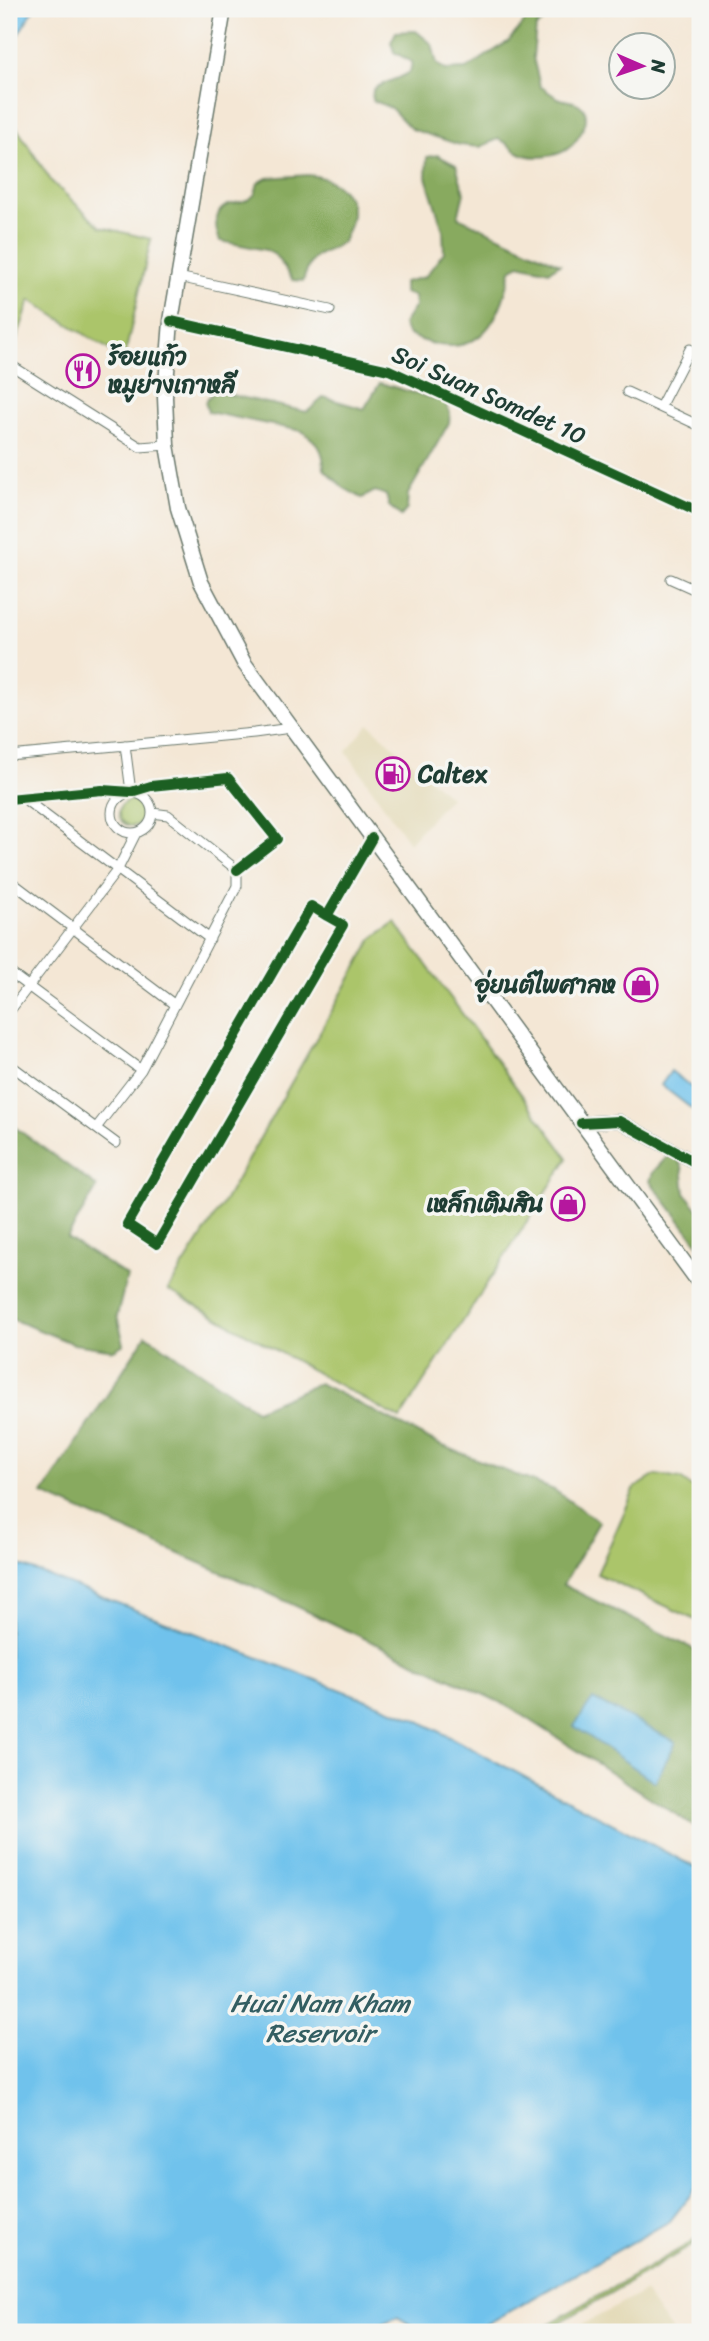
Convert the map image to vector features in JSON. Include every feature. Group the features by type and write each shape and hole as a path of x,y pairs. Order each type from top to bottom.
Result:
{"main road":[{"path":"224,9 171,321 165,397 167,446 178,508 201,582 244,663 700,1284"}],"street":[{"path":"178,277 330,310"},
{"name":"Soi Suan Somdet 10","path":"171,321 389,370 700,512"},
{"path":"660,407 690,349"},
{"path":"9,364 140,447 167,446"},
{"path":"626,393 700,426"},
{"path":"671,579 700,592"},
{"path":"9,756 291,728"},
{"path":"125,745 131,792"},
{"path":"136,833 129,833 117,827 112,809 118,797 151,786 228,778 277,839 237,870"},
{"path":"9,799 102,790 131,792 146,798 152,813 147,826 136,833 118,869 9,1012"},
{"path":"23,798 210,939"},
{"path":"152,813 168,815 237,870"},
{"path":"327,916 372,838"},
{"path":"96,1128 141,1070 237,886 237,870"},
{"path":"9,880 175,1005"},
{"path":"312,906 327,916 343,925 157,1244 127,1224 312,906"},
{"path":"9,972 141,1070"},
{"path":"9,1064 116,1143"},
{"path":"581,1123 620,1121 700,1165"}],"shaded area":[{"name":"Caltex","path":"369,724 450,797 409,843 346,751"},
{"path":"644,2292 672,2332 568,2332"}],"green space":[{"path":"535,9 567,9 551,15 536,27 533,57 540,86 558,98 578,104 585,111 586,120 582,130 566,150 539,157 520,153 498,139 480,147 460,145 411,129 391,108 372,100 373,90 410,72 412,62 394,52 391,42 396,32 416,31 432,44 437,64 446,70 466,69 509,41"},
{"path":"9,116 52,182 101,227 151,239 124,359 30,300 11,356 9,355"},
{"path":"437,155 456,165 464,193 458,217 560,264 549,271 519,264 511,270 506,292 490,325 478,337 465,344 449,346 429,343 407,334 403,324 415,306 414,296 404,293 404,282 425,277 444,252 443,230 426,177 427,157"},
{"path":"308,175 330,181 342,190 350,203 352,214 343,242 313,259 303,281 293,280 275,255 266,250 220,241 216,221 224,207 250,198 255,194 258,183 267,178"},
{"path":"380,383 445,402 450,413 449,423 408,494 407,509 401,516 389,506 386,495 375,491 362,498 344,488 324,469 319,447 302,431 208,412 205,402 214,391 307,412 324,397 364,409"},
{"path":"132,800 141,804 145,813 141,822 132,826 123,822 119,813 123,804"},
{"path":"395,922 568,1158 400,1419 168,1290 225,1200 373,938"},
{"path":"9,1123 97,1187 67,1238 127,1276 117,1316 124,1344 114,1350 74,1344 9,1318"},
{"path":"669,1155 676,1157 682,1166 685,1193 700,1212 700,1246 650,1181 653,1172"},
{"path":"146,1335 256,1410 319,1383 438,1444 554,1490 599,1522 563,1585 700,1652 700,1830 510,1707 262,1590 43,1494"},
{"path":"656,1475 680,1479 700,1493 700,1622 597,1574 635,1488"},
{"path":"700,2235 700,2241 543,2332 535,2332 694,2241"}],"water":[{"path":"9,9 34,9 9,49"},
{"path":"671,1071 700,1094 700,1115 661,1085"},
{"name":"Huai Nam Kham Reservoir","path":"9,1561 414,1718 700,1870 700,2176 695,2189 670,2221 473,2332 424,2332 397,2317 367,2332 9,2332"},
{"path":"593,1699 676,1742 655,1782 574,1726"}],"cycle path":[{"path":"171,321 389,370 700,512"},
{"path":"9,799 102,790 131,792 151,786 228,778 277,839 237,870"},
{"path":"327,916 311,906 127,1224 157,1244 343,925 327,916 372,838"},
{"path":"581,1123 619,1121 700,1165"}],"place":[{"name":"ร้อยแก้ว หมูย่างเกาหลี","path":"83,371"},
{"name":"Caltex","path":"393,774"},
{"name":"อู่ยนต์ไพศาลห","path":"641,985"},
{"name":"เหล็กเติมสิน","path":"568,1204"}]}
